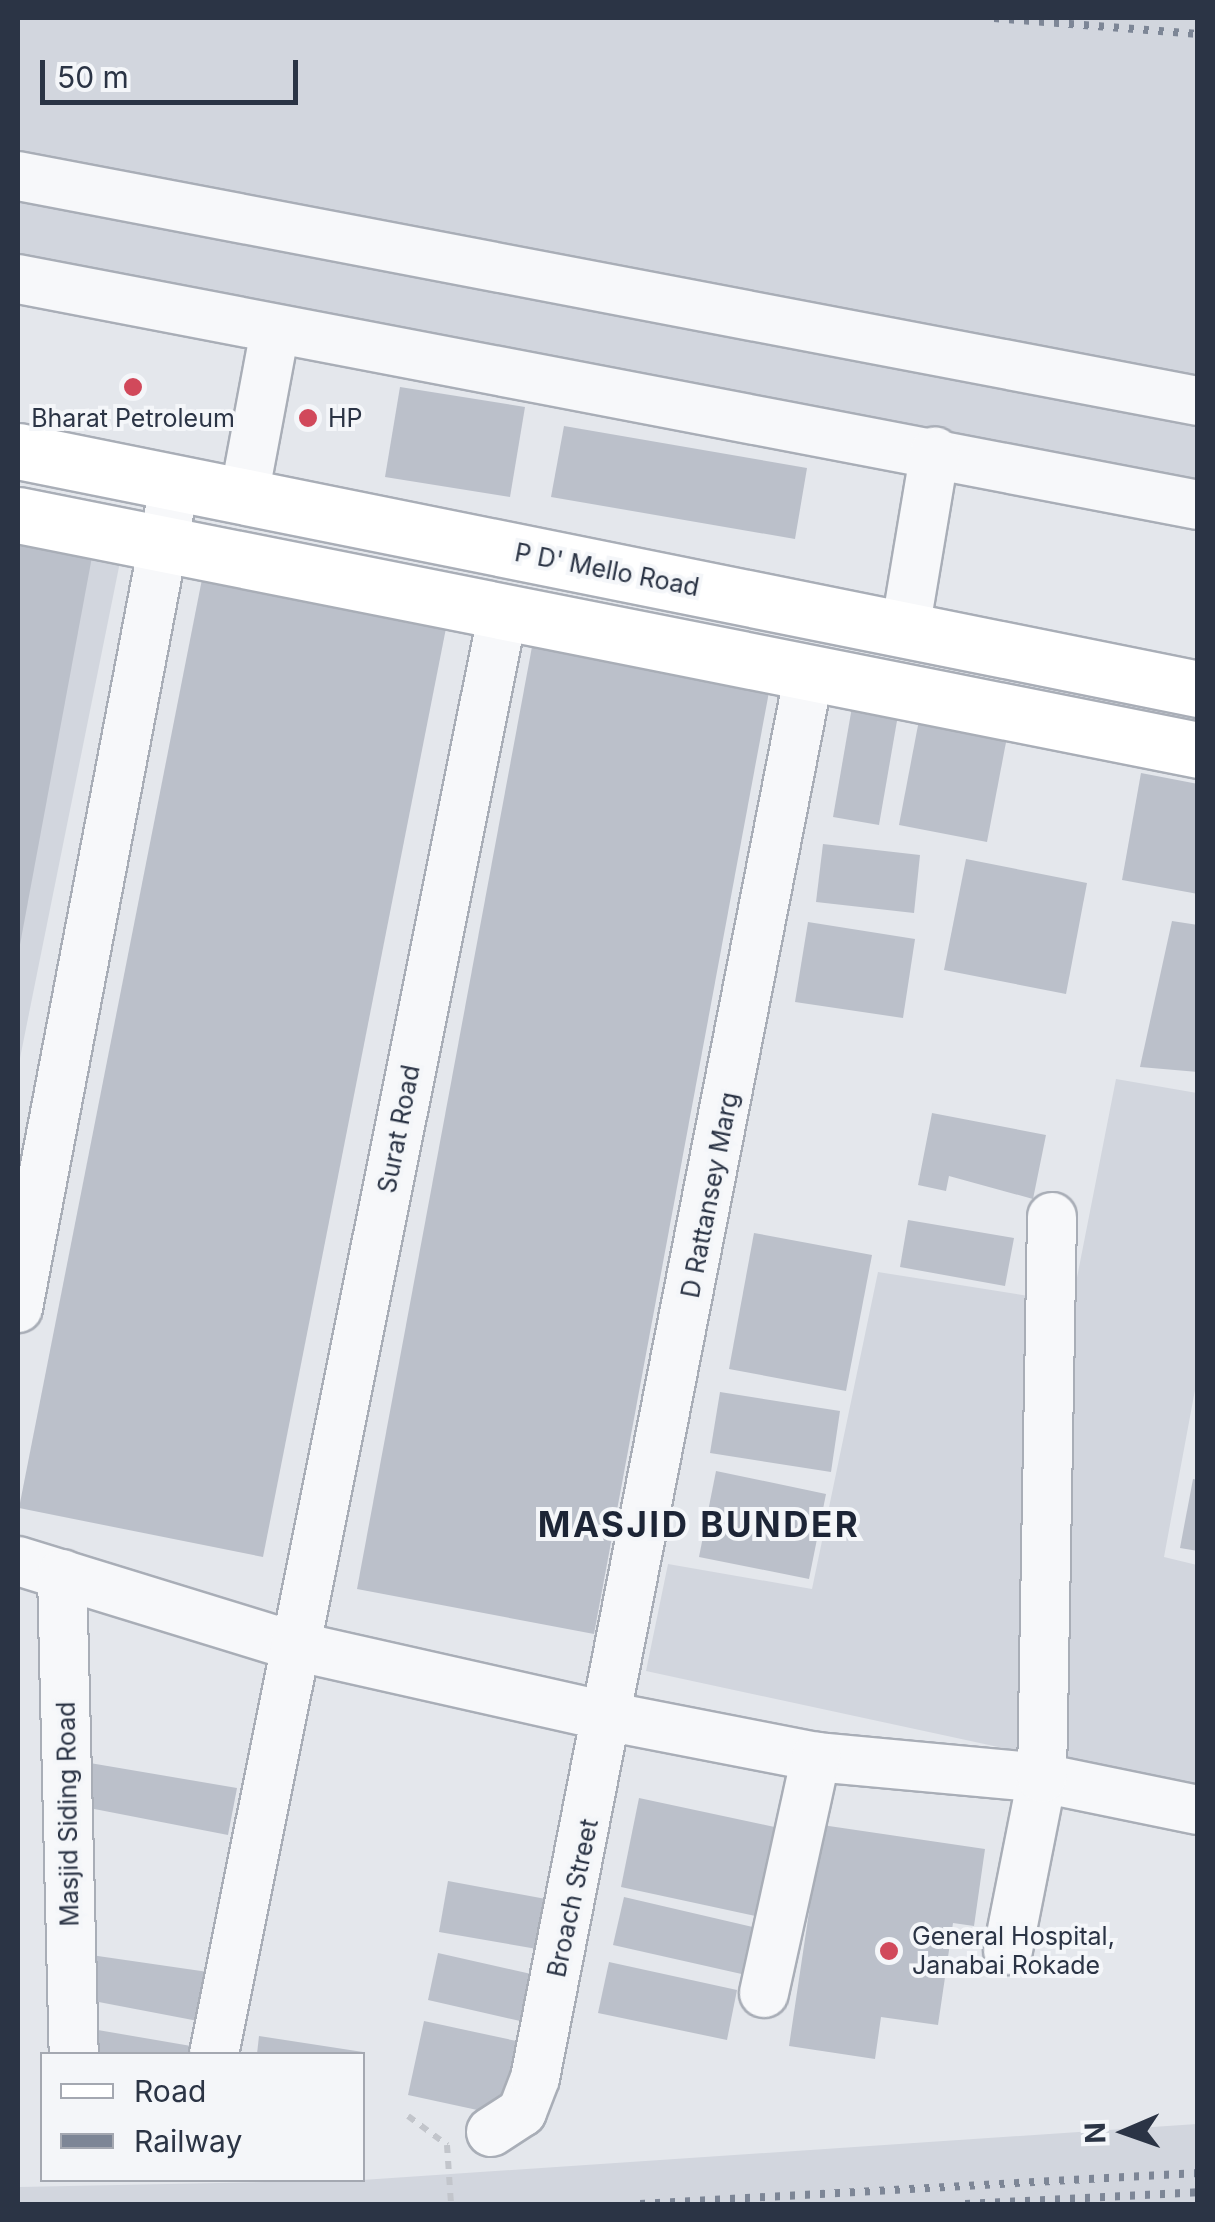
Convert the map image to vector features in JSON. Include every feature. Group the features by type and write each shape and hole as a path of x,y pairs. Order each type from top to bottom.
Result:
{"main road":[{"name":"P D' Mello Road","path":"18,450 1198,689"},
{"path":"18,515 1198,750"}],"street":[{"path":"18,176 1198,401"},
{"path":"18,279 1198,504"},
{"path":"244,496 274,330"},
{"path":"905,630 935,451"},
{"path":"18,1308 148,596 165,544 174,482"},
{"name":"Surat Road","path":"214,2052 503,612"},
{"name":"D Rattansey Marg","path":"611,1717 808,672"},
{"path":"1008,1950 1042,1778 1052,1217"},
{"path":"18,1562 295,1646 611,1717 816,1757 1042,1778 1198,1810"},
{"name":"Masjid Siding Road","path":"62,1574 74,2052"},
{"name":"Broach Street","path":"469,2138 522,2112 535,2078 611,1717"},
{"path":"764,1993 816,1757"}],"path":[{"path":"408,2116 469,2138 451,2204"}],"shaded area":[{"path":"18,18 1197,18 1197,480 18,253"},
{"path":"18,537 121,557 18,1068"},
{"path":"1116,1079 1197,1093 1197,1379 1164,1557 1197,1565 1197,1790 646,1671 668,1564 812,1589 878,1272 1072,1303"},
{"path":"1197,2124 1197,2204 18,2204 19,2187 365,2180"}],"building":[{"path":"400,387 525,407 510,497 385,477"},
{"path":"564,426 807,468 795,539 551,497"},
{"path":"18,531 94,546 19,950 18,950"},
{"path":"204,569 448,618 263,1557 19,1508"},
{"path":"534,636 771,681 594,1634 357,1589"},
{"path":"852,707 898,715 879,825 833,817"},
{"path":"919,720 1007,737 987,842 899,825"},
{"path":"1141,773 1198,784 1198,894 1122,880"},
{"path":"823,844 920,855 914,913 816,902"},
{"path":"966,859 1087,883 1066,994 944,970"},
{"path":"1172,921 1198,925 1198,1072 1140,1067"},
{"path":"808,922 915,939 903,1018 795,1002"},
{"path":"932,1113 1046,1135 1033,1199 949,1176 946,1191 918,1185"},
{"path":"908,1220 1014,1238 1005,1286 900,1267"},
{"path":"754,1233 872,1255 846,1391 729,1369"},
{"path":"720,1392 840,1411 831,1472 710,1453"},
{"path":"716,1471 826,1494 809,1579 699,1557"},
{"path":"1193,1479 1198,1480 1198,1551 1180,1548"},
{"path":"84,1762 237,1788 228,1835 84,1807"},
{"path":"639,1798 779,1828 760,1917 621,1887"},
{"path":"822,1825 985,1849 974,1926 953,1923 938,2025 881,2017 875,2059 789,2046"},
{"path":"448,1881 546,1899 537,1949 439,1932"},
{"path":"624,1897 757,1928 746,1975 613,1945"},
{"path":"438,1953 540,1976 529,2023 428,2000"},
{"path":"84,1954 208,1972 198,2021 83,1999"},
{"path":"609,1962 737,1990 727,2040 598,2013"},
{"path":"424,2021 521,2042 505,2116 408,2095"},
{"path":"92,2029 191,2046 190,2052 92,2052"},
{"path":"259,2036 363,2052 257,2052"}],"railway":[{"path":"994,18 1198,34"},
{"path":"640,2204 1198,2173"},
{"path":"965,2204 1198,2192"}],"place":[{"name":"Bharat Petroleum","path":"133,387"},
{"name":"HP","path":"308,418"},
{"name":"General Hospital, Janabai Rokade","path":"889,1951"}],"district":[{"name":"MASJID BUNDER","path":"699,1524"}]}
